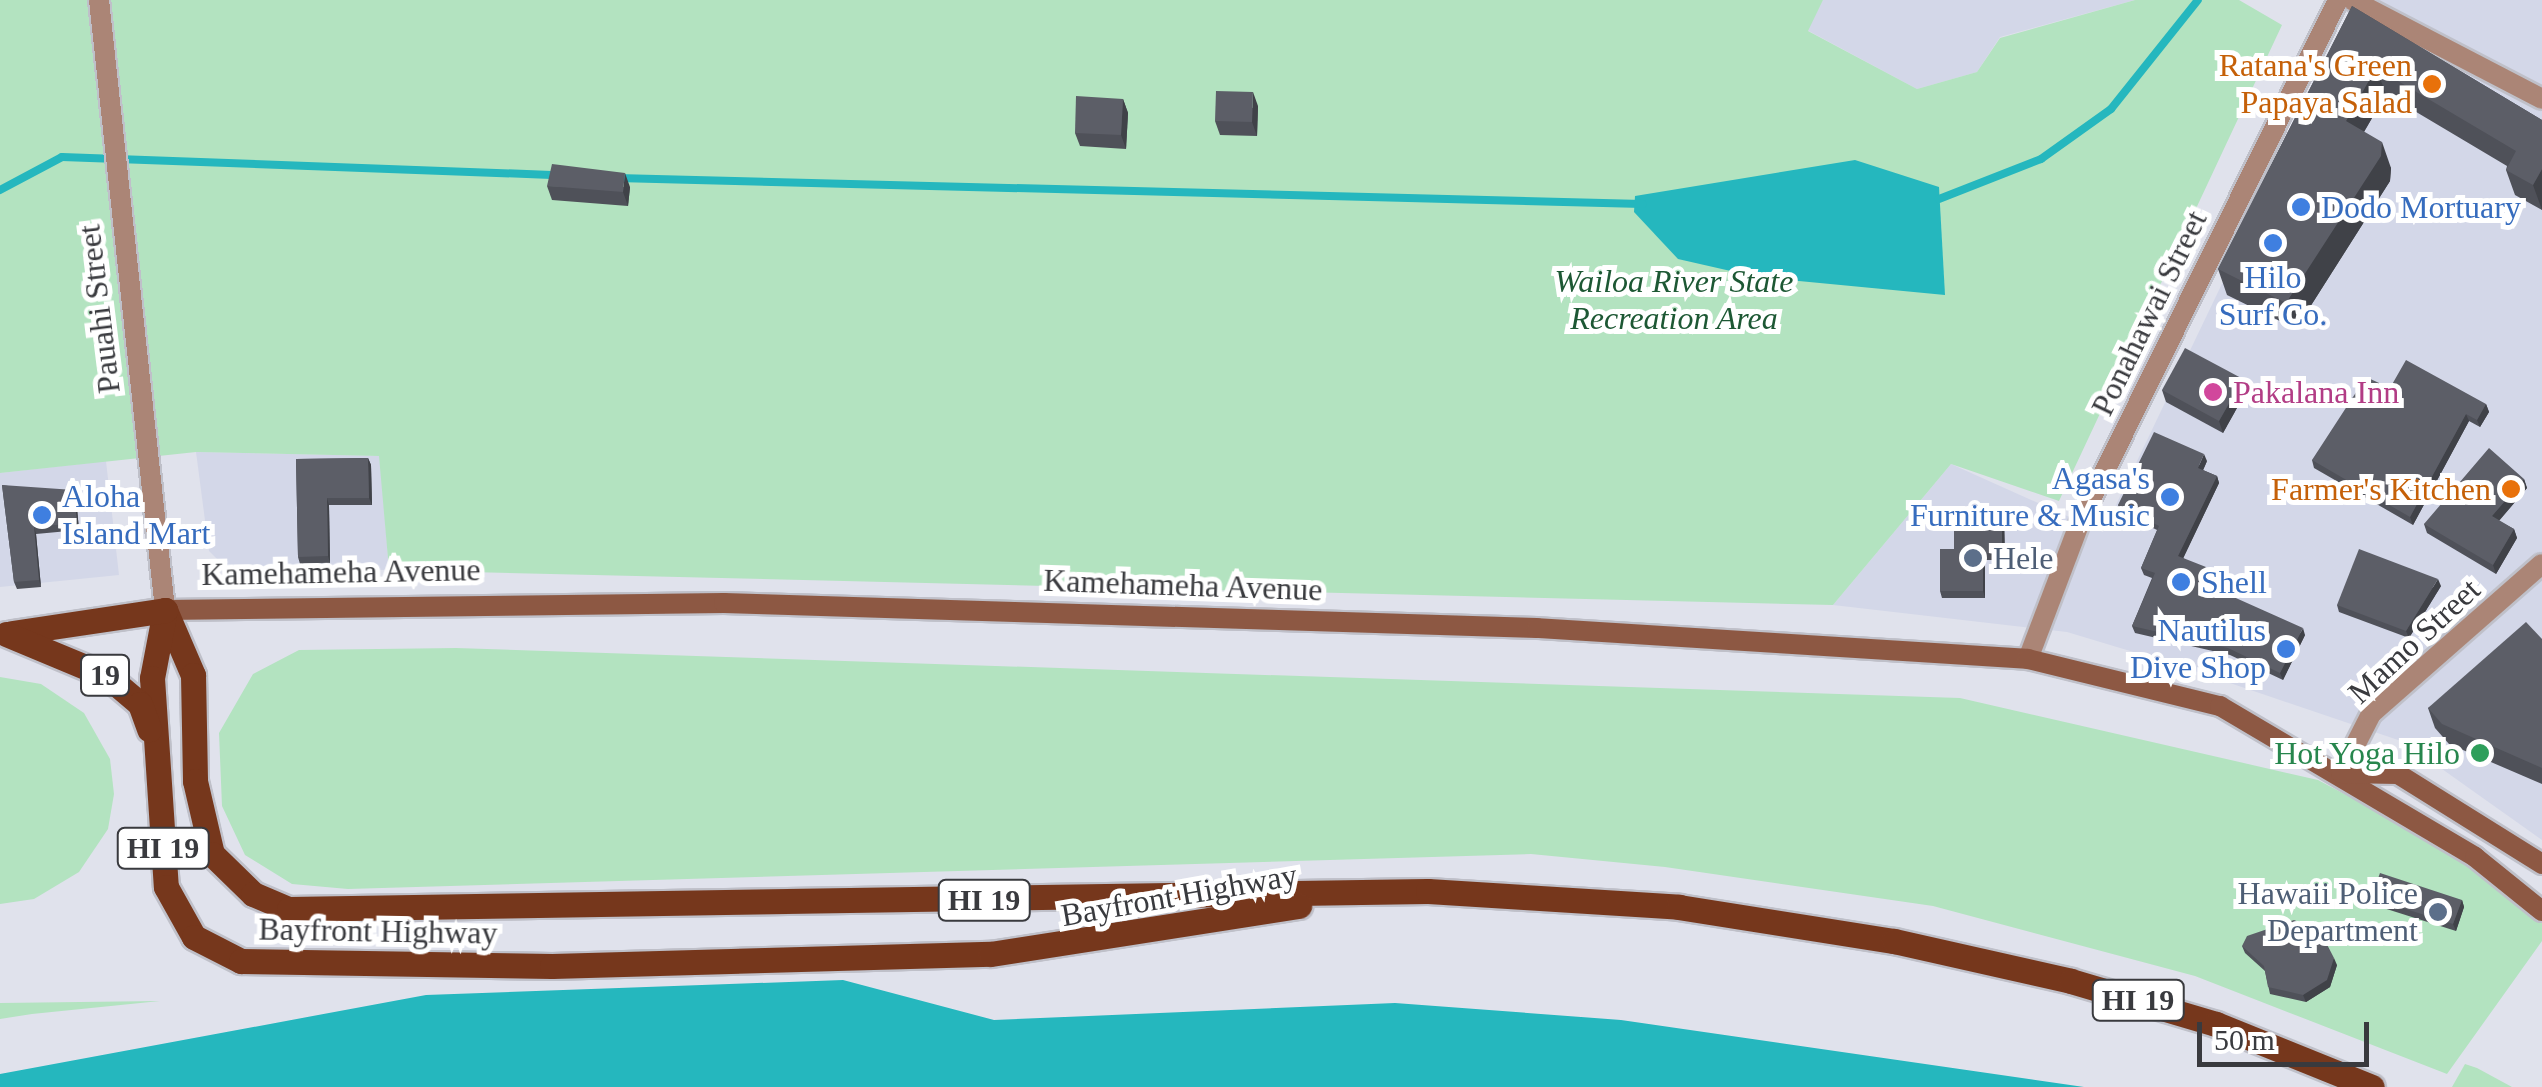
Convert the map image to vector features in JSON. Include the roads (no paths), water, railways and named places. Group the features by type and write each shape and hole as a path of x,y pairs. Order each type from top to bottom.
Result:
{"main road":[{"name":"Kamehameha Avenue","path":"3,634 165,610 782,605 1575,630 2028,658 2220,706 2341,773 2542,911"},
{"name":"Bayfront Highway","path":"165,610 152,678 164,874 176,913 203,944 254,964 1016,953 1428,891"},
{"name":"Bayfront Highway","path":"165,610 193,676 199,812 212,854 237,883 288,908 1428,891 1679,908 1894,940 2168,1008 2372,1087"},
{"name":"19","path":"3,634 122,686 140,704 159,763"},
{"name":"Kamehameha Avenue","path":"2341,773 2398,774 2542,864"}],"street":[{"name":"Pauahi Street","path":"99,0 107,117 165,610"},
{"name":"Ponahawai Street","path":"2028,658 2082,517 2338,0"},
{"path":"2352,0 2542,99"},
{"name":"Mamo Street","path":"2341,773 2371,714 2542,564"}],"water":[{"path":"1855,160 1939,187 1945,295 1757,277 1678,259 1634,212 1635,196"},
{"path":"843,980 994,1020 1395,1003 1621,1020 2084,1087 0,1087 0,1074 426,995"}],"waterway":[{"path":"1939,199 2041,159 2111,109 2198,0"},
{"path":"0,190 62,157 558,175"},
{"path":"617,178 1643,204"}],"place":[{"name":"Ratana's Green Papaya Salad","path":"2432,84"},
{"name":"Dodo Mortuary","path":"2301,207"},
{"name":"Hilo Surf Co.","path":"2273,243"},
{"name":"Pakalana Inn","path":"2213,392"},
{"name":"Farmer's Kitchen","path":"2511,489"},
{"name":"Agasa's Furniture & Music","path":"2170,497"},
{"name":"Aloha Island Mart","path":"42,515"},
{"name":"Hele","path":"1973,558"},
{"name":"Shell","path":"2181,582"},
{"name":"Nautilus Dive Shop","path":"2286,649"},
{"name":"Hot Yoga Hilo","path":"2480,753"},
{"name":"Hawaii Police Department","path":"2438,912"}],"park label":[{"name":"Wailoa River State Recreation Area","path":"1674,300"}]}
